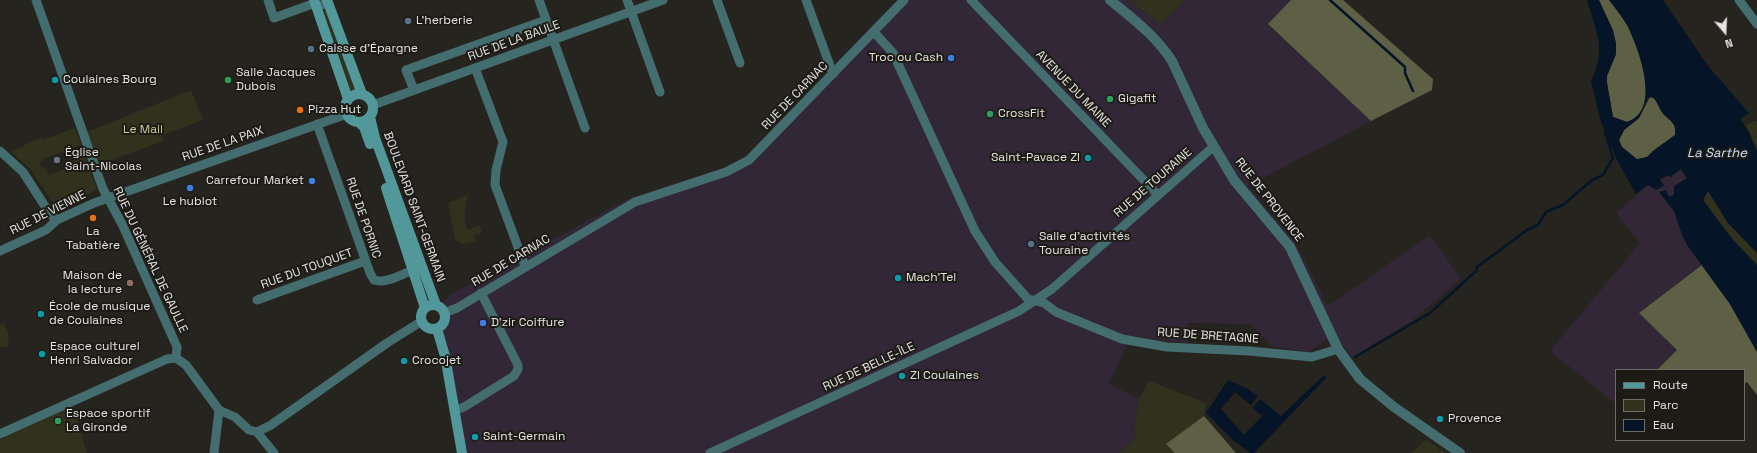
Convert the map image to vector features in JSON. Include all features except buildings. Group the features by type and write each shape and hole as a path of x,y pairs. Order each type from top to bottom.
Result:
{"main road":[{"path":"315,1 348,99"},
{"path":"328,1 362,94"},
{"path":"362,94 368,96 373,105 373,111 367,120 358,122 350,118 345,109 348,99 352,95 362,94"},
{"name":"BOULEVARD SAINT-GERMAIN","path":"370,117 375,138 436,305"},
{"name":"BOULEVARD SAINT-GERMAIN","path":"358,122 364,127 369,140 414,270 425,308"},
{"path":"436,305 444,312 445,320 437,329 426,326 422,321 422,314 425,308 436,305"},
{"path":"437,329 445,356 462,453"}],"street":[{"name":"RUE DU GÉNÉRAL DE GAULLE","path":"36,0 108,198 122,224 176,348 176,358"},
{"path":"268,0 274,18 315,1 318,6 328,1"},
{"path":"539,0 585,128"},
{"path":"627,0 660,92"},
{"name":"RUE DE LA BAULE","path":"373,105 663,0"},
{"path":"717,0 740,62"},
{"path":"806,0 833,74"},
{"name":"RUE DE CARNAC","path":"444,312 457,308 525,266 635,202 726,172 745,163 904,0"},
{"name":"AVENUE DU MAINE","path":"971,0 1158,195"},
{"name":"RUE DE PROVENCE","path":"1110,0 1153,36 1172,61 1213,147 1234,180 1290,247 1338,350 1360,379 1394,408 1460,453"},
{"path":"1739,0 1757,24"},
{"path":"414,90 406,70 546,20"},
{"path":"874,32 893,53 975,231 995,262 1028,299 1037,300"},
{"path":"475,68 502,142 496,170 495,185 525,266"},
{"name":"RUE DE LA PAIX","path":"108,198 347,114"},
{"name":"RUE DE PORNIC","path":"317,124 365,261 374,280 379,281 414,270"},
{"name":"RUE DE TOURAINE","path":"1037,300 1052,289 1213,147"},
{"path":"0,151 23,172 50,214 57,220"},
{"name":"RUE DE VIENNE","path":"0,251 46,230 57,220 108,198"},
{"name":"RUE DU TOUQUET","path":"257,300 365,261"},
{"path":"455,410 464,407 514,376 518,370 518,365 481,293"},
{"name":"RUE DE BRETAGNE","path":"1037,300 1044,303 1056,312 1122,339 1167,347 1249,351 1312,357 1338,350"},
{"name":"RUE DE BELLE-ÎLE","path":"710,453 1019,311 1037,300"},
{"path":"257,432 271,425 387,343 422,321"},
{"path":"0,434 168,359 176,358 186,365 219,410 235,417 249,430 257,432 274,453"},
{"path":"214,453 219,410"}],"shaded area":[{"path":"900,0 1129,0 1161,24 1185,0 1291,0 1268,25 1371,121 1248,186 1296,244 1328,306 1430,235 1461,279 1411,321 1352,357 1335,335 1308,352 1271,346 1250,324 1188,323 1187,343 1131,336 1109,384 1139,399 1133,435 1136,438 1118,453 462,453 437,329 442,325 445,316 443,310 438,306 451,294 632,197 743,162"},
{"path":"1681,168 1687,178 1674,195 1669,197 1666,190 1659,192 1674,211 1683,237 1702,265 1639,313 1677,350 1658,369 1615,369 1615,403 1550,351 1640,243 1616,213 1648,185 1664,186 1660,179 1669,175 1670,177"}],"green space":[{"path":"1129,0 1185,0 1161,24"},
{"path":"1291,0 1343,0 1433,79 1432,90 1371,121 1268,24"},
{"path":"1599,0 1609,0 1623,18 1632,35 1642,62 1646,92 1644,105 1638,116 1627,122 1613,117 1607,76 1616,54"},
{"path":"321,7 326,9 352,76 355,92 350,94"},
{"name":"Le Mail","path":"191,90 203,120 162,135 164,141 100,164 87,132"},
{"path":"1650,97 1656,99 1663,114 1674,125 1675,135 1647,157 1637,160 1622,147 1619,140 1624,130 1639,118"},
{"path":"1754,121 1757,121 1757,151 1746,126"},
{"path":"75,128 81,145 43,159 40,163 41,167 46,169 49,175 73,166 71,161 85,155 97,189 81,199 80,197 72,200 73,203 57,209 31,170 11,152 41,137 43,140"},
{"path":"1708,190 1728,223 1757,253 1757,265 1722,226 1703,200"},
{"path":"468,195 465,213 466,226 468,230 479,225 482,233 474,235 476,241 462,244 455,239 448,203"},
{"path":"1702,265 1730,304 1757,352 1757,395 1747,382 1745,383 1745,369 1658,369 1677,350 1639,313"},
{"path":"3,323 9,335 8,347 0,347 0,325"},
{"path":"1149,381 1206,403 1204,416 1167,444 1175,453 1118,453 1136,438 1133,435 1139,399"},
{"name":"Espace sportif La Gironde","path":"73,405 87,453 0,453 0,439"},
{"path":"1204,416 1236,453 1175,453 1166,444"},
{"path":"1426,440 1446,453 1411,453"}],"water":[{"name":"La Sarthe","path":"1587,0 1599,0 1613,30 1616,43 1616,54 1607,76 1613,117 1627,122 1638,116 1644,105 1646,92 1645,78 1632,35 1621,15 1609,0 1663,0 1708,66 1749,113 1740,119 1749,132 1757,151 1757,253 1728,223 1708,191 1703,200 1733,240 1757,265 1757,352 1730,304 1687,245 1674,211 1659,192 1666,190 1669,197 1674,195 1674,186 1687,178 1681,169 1670,177 1669,175 1660,179 1664,186 1656,190 1648,185 1636,194 1616,158 1601,122 1591,81 1596,70 1599,50 1596,31","holes":["1652,97 1661,111 1674,124 1675,135 1647,157 1637,159 1622,147 1619,140 1624,130 1639,118 1648,98"]},
{"path":"1323,376 1327,377 1254,453 1251,453 1235,442 1206,413 1228,380 1246,388 1258,396 1251,405 1235,392 1221,409 1244,435 1262,416 1253,408 1260,399 1281,416"}],"waterway":[{"path":"1330,0 1405,67 1405,73 1413,91"},
{"path":"1355,357 1430,313 1476,271 1477,267 1527,230 1538,225 1546,212 1563,205 1592,180 1603,175 1613,158 1605,132"}],"place":[{"name":"L'herberie","path":"408,21"},
{"name":"Caisse d'Épargne","path":"311,49"},
{"name":"Troc ou Cash","path":"951,58"},
{"name":"Coulaines Bourg","path":"55,80"},
{"name":"Salle Jacques Dubois","path":"228,80"},
{"name":"Gigafit","path":"1110,99"},
{"name":"Pizza Hut","path":"300,110"},
{"name":"CrossFit","path":"990,114"},
{"name":"Saint-Pavace ZI","path":"1088,158"},
{"name":"Église Saint-Nicolas","path":"57,160"},
{"name":"Carrefour Market","path":"312,181"},
{"name":"Le hublot","path":"190,188"},
{"name":"La Tabatière","path":"93,218"},
{"name":"Salle d'activités Touraine","path":"1031,244"},
{"name":"Mach’Tel","path":"898,278"},
{"name":"Maison de la lecture","path":"130,283"},
{"name":"École de musique de Coulaines","path":"41,314"},
{"name":"D'zir Coiffure","path":"483,323"},
{"name":"Espace culturel Henri Salvador","path":"42,354"},
{"name":"Crocojet","path":"404,361"},
{"name":"ZI Coulaines","path":"902,376"},
{"name":"Provence","path":"1440,419"},
{"name":"Espace sportif La Gironde","path":"58,421"},
{"name":"Saint-Germain","path":"475,437"}]}
